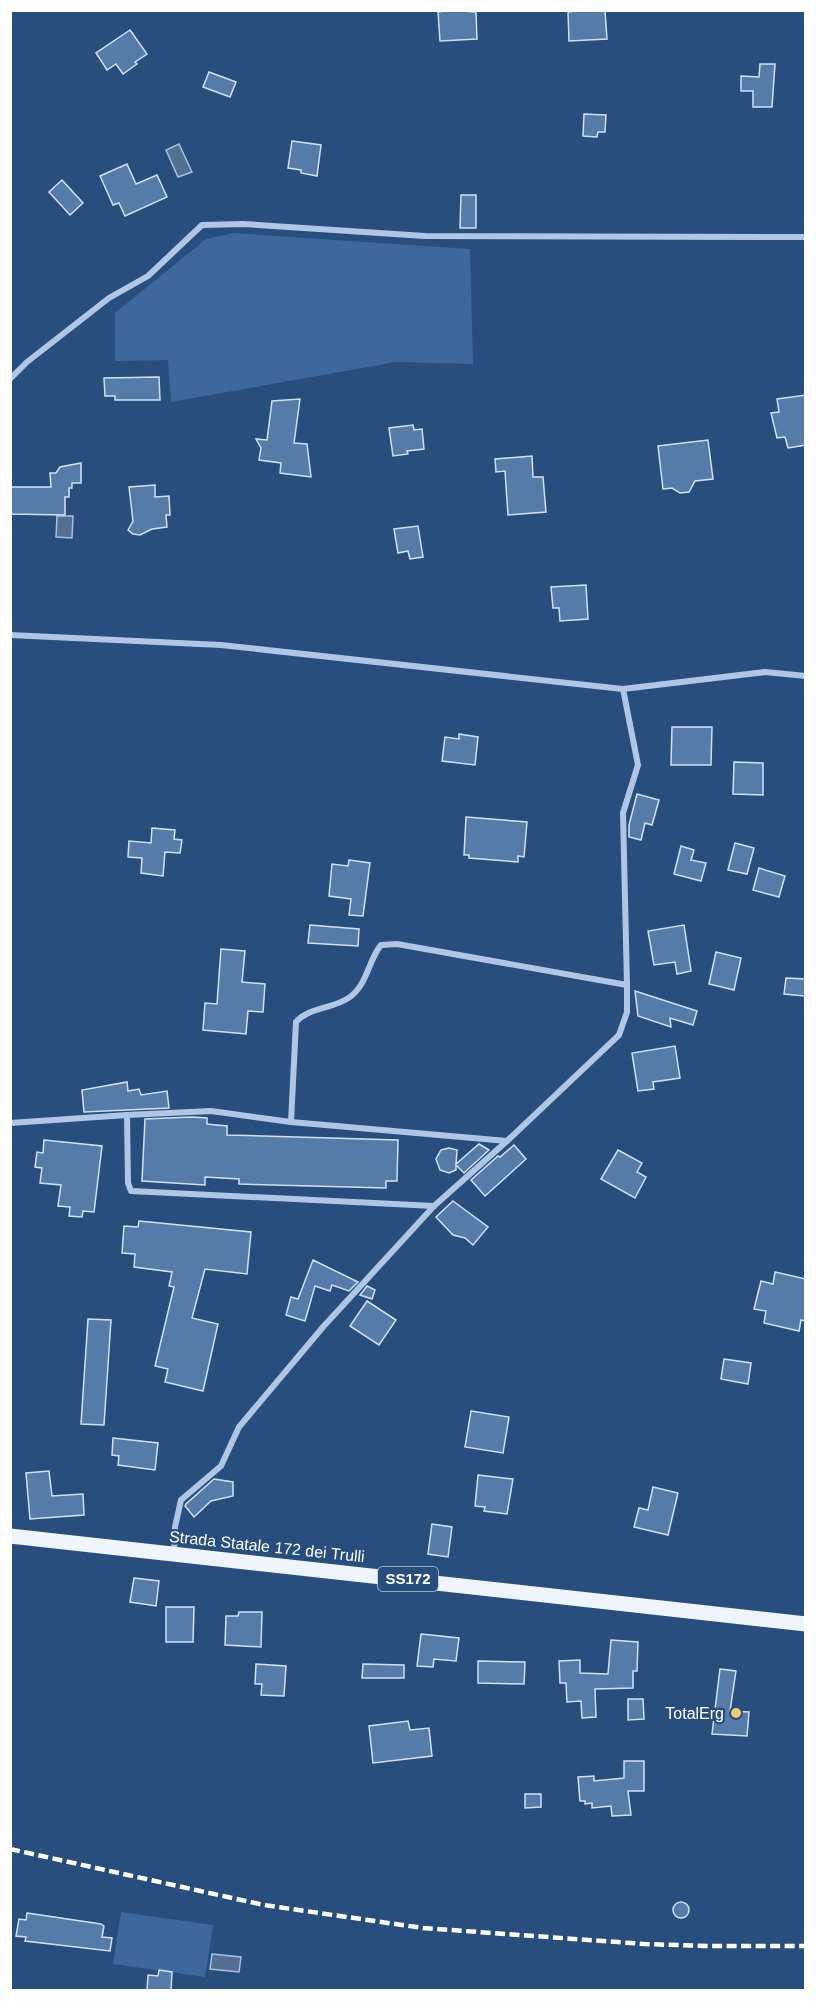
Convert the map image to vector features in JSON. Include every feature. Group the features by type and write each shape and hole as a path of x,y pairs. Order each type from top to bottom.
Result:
{"main road":[{"name":"Strada Statale 172 dei Trulli","path":"10,1536 806,1624"}],"street":[{"path":"10,379 27,362 110,298 148,276 202,225 243,224 425,236 806,237"},
{"path":"10,635 221,645 623,689 765,672 806,676"},
{"path":"174,1554 175,1527 182,1500 221,1466 239,1427 323,1327 434,1206 507,1141 619,1035 627,1012 623,813 638,765 623,689"},
{"path":"291,1122 296,1022 302,1015 334,1005 351,996 364,982 376,951 381,945 398,944 627,985"},
{"path":"10,1123 211,1111 291,1122 507,1141"},
{"path":"127,1115 128,1183 131,1191 434,1206"}],"shaded area":[{"path":"179,144 192,172 178,177 166,150"},
{"path":"233,233 470,249 473,364 396,362 171,402 168,360 115,361 115,313 206,239"},
{"path":"57,516 73,516 72,538 56,537"},
{"path":"121,1912 213,1925 205,1977 113,1964"},
{"path":"212,1954 241,1957 239,1972 210,1969"}],"building":[{"path":"451,10 476,12 477,39 440,41 438,12"},
{"path":"605,11 607,39 569,41 568,12"},
{"path":"130,30 147,54 123,74 116,64 107,70 96,53"},
{"path":"760,64 775,64 772,107 753,107 753,91 741,91 741,76 759,77"},
{"path":"209,72 236,82 230,97 203,87"},
{"path":"584,114 606,115 605,132 598,132 597,137 583,136"},
{"path":"292,141 321,145 317,176 288,168"},
{"path":"127,164 136,184 157,175 167,197 125,216 119,203 113,205 100,176"},
{"path":"62,180 83,203 70,215 49,192"},
{"path":"461,195 476,195 476,228 460,228"},
{"path":"159,377 160,400 115,400 115,396 105,396 104,378"},
{"path":"806,395 806,445 788,448 785,437 777,438 771,413 779,412 777,399"},
{"path":"300,399 294,443 307,444 311,477 280,473 281,463 259,460 261,448 256,439 267,440 272,401"},
{"path":"413,425 414,430 422,429 424,449 393,456 389,428"},
{"path":"708,440 713,479 695,481 689,492 680,493 672,488 663,489 658,446"},
{"path":"532,456 533,477 543,477 546,512 508,515 505,471 496,472 495,459"},
{"path":"81,463 81,483 72,483 72,488 69,488 69,497 65,497 65,515 10,514 10,487 51,487 50,473 56,473 60,467"},
{"path":"155,485 155,497 169,496 170,515 166,515 167,527 152,529 140,535 133,534 128,530 133,521 129,487"},
{"path":"418,526 423,557 410,559 408,551 398,553 394,529"},
{"path":"586,585 588,619 560,621 559,608 553,608 551,587"},
{"path":"672,727 712,727 711,765 671,765"},
{"path":"459,734 478,737 475,765 442,761 445,737 459,739"},
{"path":"734,762 763,763 763,795 733,794"},
{"path":"637,794 659,800 652,825 645,823 641,840 629,837 629,825"},
{"path":"466,817 527,822 524,857 518,856 518,862 469,858 469,855 464,855"},
{"path":"152,828 175,830 174,839 182,840 180,853 165,852 163,876 141,873 142,858 128,857 129,841 151,843"},
{"path":"735,843 754,848 747,874 728,870"},
{"path":"681,846 694,850 691,860 706,863 701,881 674,874"},
{"path":"349,860 370,863 363,916 349,915 351,899 329,896 332,864 348,866"},
{"path":"759,868 785,876 779,897 753,890"},
{"path":"310,925 359,929 358,946 308,943"},
{"path":"684,925 691,971 677,974 675,962 654,965 648,931"},
{"path":"221,949 245,951 242,982 265,984 263,1012 248,1011 246,1034 203,1030 205,1003 217,1004"},
{"path":"716,952 741,958 734,990 709,984"},
{"path":"786,978 806,979 805,996 784,994"},
{"path":"635,991 697,1011 693,1025 670,1018 671,1027 638,1016"},
{"path":"675,1046 680,1078 653,1082 654,1089 638,1091 632,1053"},
{"path":"127,1082 128,1091 139,1089 141,1095 167,1091 169,1108 84,1112 82,1090"},
{"path":"207,1118 207,1124 227,1126 227,1135 398,1140 397,1181 386,1181 386,1188 239,1184 239,1179 205,1177 205,1185 142,1181 145,1119"},
{"path":"44,1140 102,1146 94,1212 83,1211 82,1217 69,1216 70,1207 58,1206 61,1185 40,1183 42,1168 35,1167 37,1152 43,1153"},
{"path":"479,1144 489,1150 464,1173 456,1165 456,1170 449,1173 440,1170 436,1159 441,1150 449,1148 457,1150 456,1164"},
{"path":"514,1145 526,1159 485,1196 471,1180"},
{"path":"618,1150 642,1163 637,1172 646,1177 635,1198 601,1179"},
{"path":"453,1201 488,1227 473,1245 465,1238 453,1235 436,1217"},
{"path":"139,1221 251,1232 247,1274 205,1269 192,1318 218,1324 203,1391 165,1382 168,1369 155,1366 174,1287 169,1286 172,1272 134,1267 135,1254 122,1253 124,1226 138,1227"},
{"path":"313,1260 358,1282 349,1291 332,1285 330,1291 315,1286 305,1321 286,1315 291,1297 298,1299"},
{"path":"775,1272 806,1279 806,1321 801,1320 799,1331 764,1323 766,1311 754,1309 761,1281 773,1284"},
{"path":"367,1286 375,1290 372,1299 360,1295"},
{"path":"367,1301 396,1320 379,1345 350,1326"},
{"path":"88,1319 111,1320 104,1425 81,1424"},
{"path":"724,1359 751,1363 748,1384 721,1379"},
{"path":"471,1411 509,1417 503,1453 465,1447"},
{"path":"113,1438 158,1443 155,1470 118,1465 119,1456 112,1455"},
{"path":"49,1471 52,1496 83,1494 84,1515 30,1519 26,1473"},
{"path":"478,1475 513,1479 507,1514 484,1511 485,1507 475,1506"},
{"path":"214,1479 233,1482 233,1496 211,1501 194,1517 185,1506 186,1504"},
{"path":"653,1487 678,1493 668,1535 634,1527 639,1508 648,1510"},
{"path":"432,1524 452,1527 448,1557 428,1554"},
{"path":"134,1578 159,1581 156,1606 130,1602"},
{"path":"166,1607 194,1607 193,1642 166,1642"},
{"path":"239,1612 262,1612 261,1647 225,1645 226,1616 238,1616"},
{"path":"421,1634 459,1638 456,1661 434,1659 433,1667 417,1666"},
{"path":"611,1640 638,1642 637,1671 633,1671 633,1688 595,1689 596,1717 582,1718 581,1701 567,1702 566,1683 560,1683 559,1661 580,1660 580,1673 608,1674"},
{"path":"478,1661 525,1662 524,1684 478,1683"},
{"path":"256,1664 286,1666 284,1696 261,1695 262,1684 255,1684"},
{"path":"363,1664 404,1665 404,1678 362,1678"},
{"path":"720,1669 736,1671 730,1711 749,1712 747,1736 712,1734"},
{"path":"628,1699 643,1699 644,1719 628,1720"},
{"path":"408,1721 410,1730 429,1728 432,1756 373,1763 369,1726"},
{"path":"624,1761 644,1761 644,1791 628,1791 631,1815 612,1816 611,1806 592,1808 592,1803 585,1804 585,1801 580,1801 578,1777 594,1776 594,1781 624,1778"},
{"path":"525,1794 541,1794 541,1807 525,1808"},
{"path":"678,1902 684,1902 689,1910 687,1916 678,1918 673,1913 673,1907"},
{"path":"27,1913 101,1924 104,1926 102,1937 112,1938 110,1951 25,1941 26,1937 16,1936 19,1919 26,1920"},
{"path":"159,1970 172,1972 171,1990 147,1990 148,1975 158,1976"}],"railway":[{"path":"10,1849 264,1905 423,1928 644,1944 806,1946"}],"place":[{"name":"TotalErg","path":"736,1713"}]}
